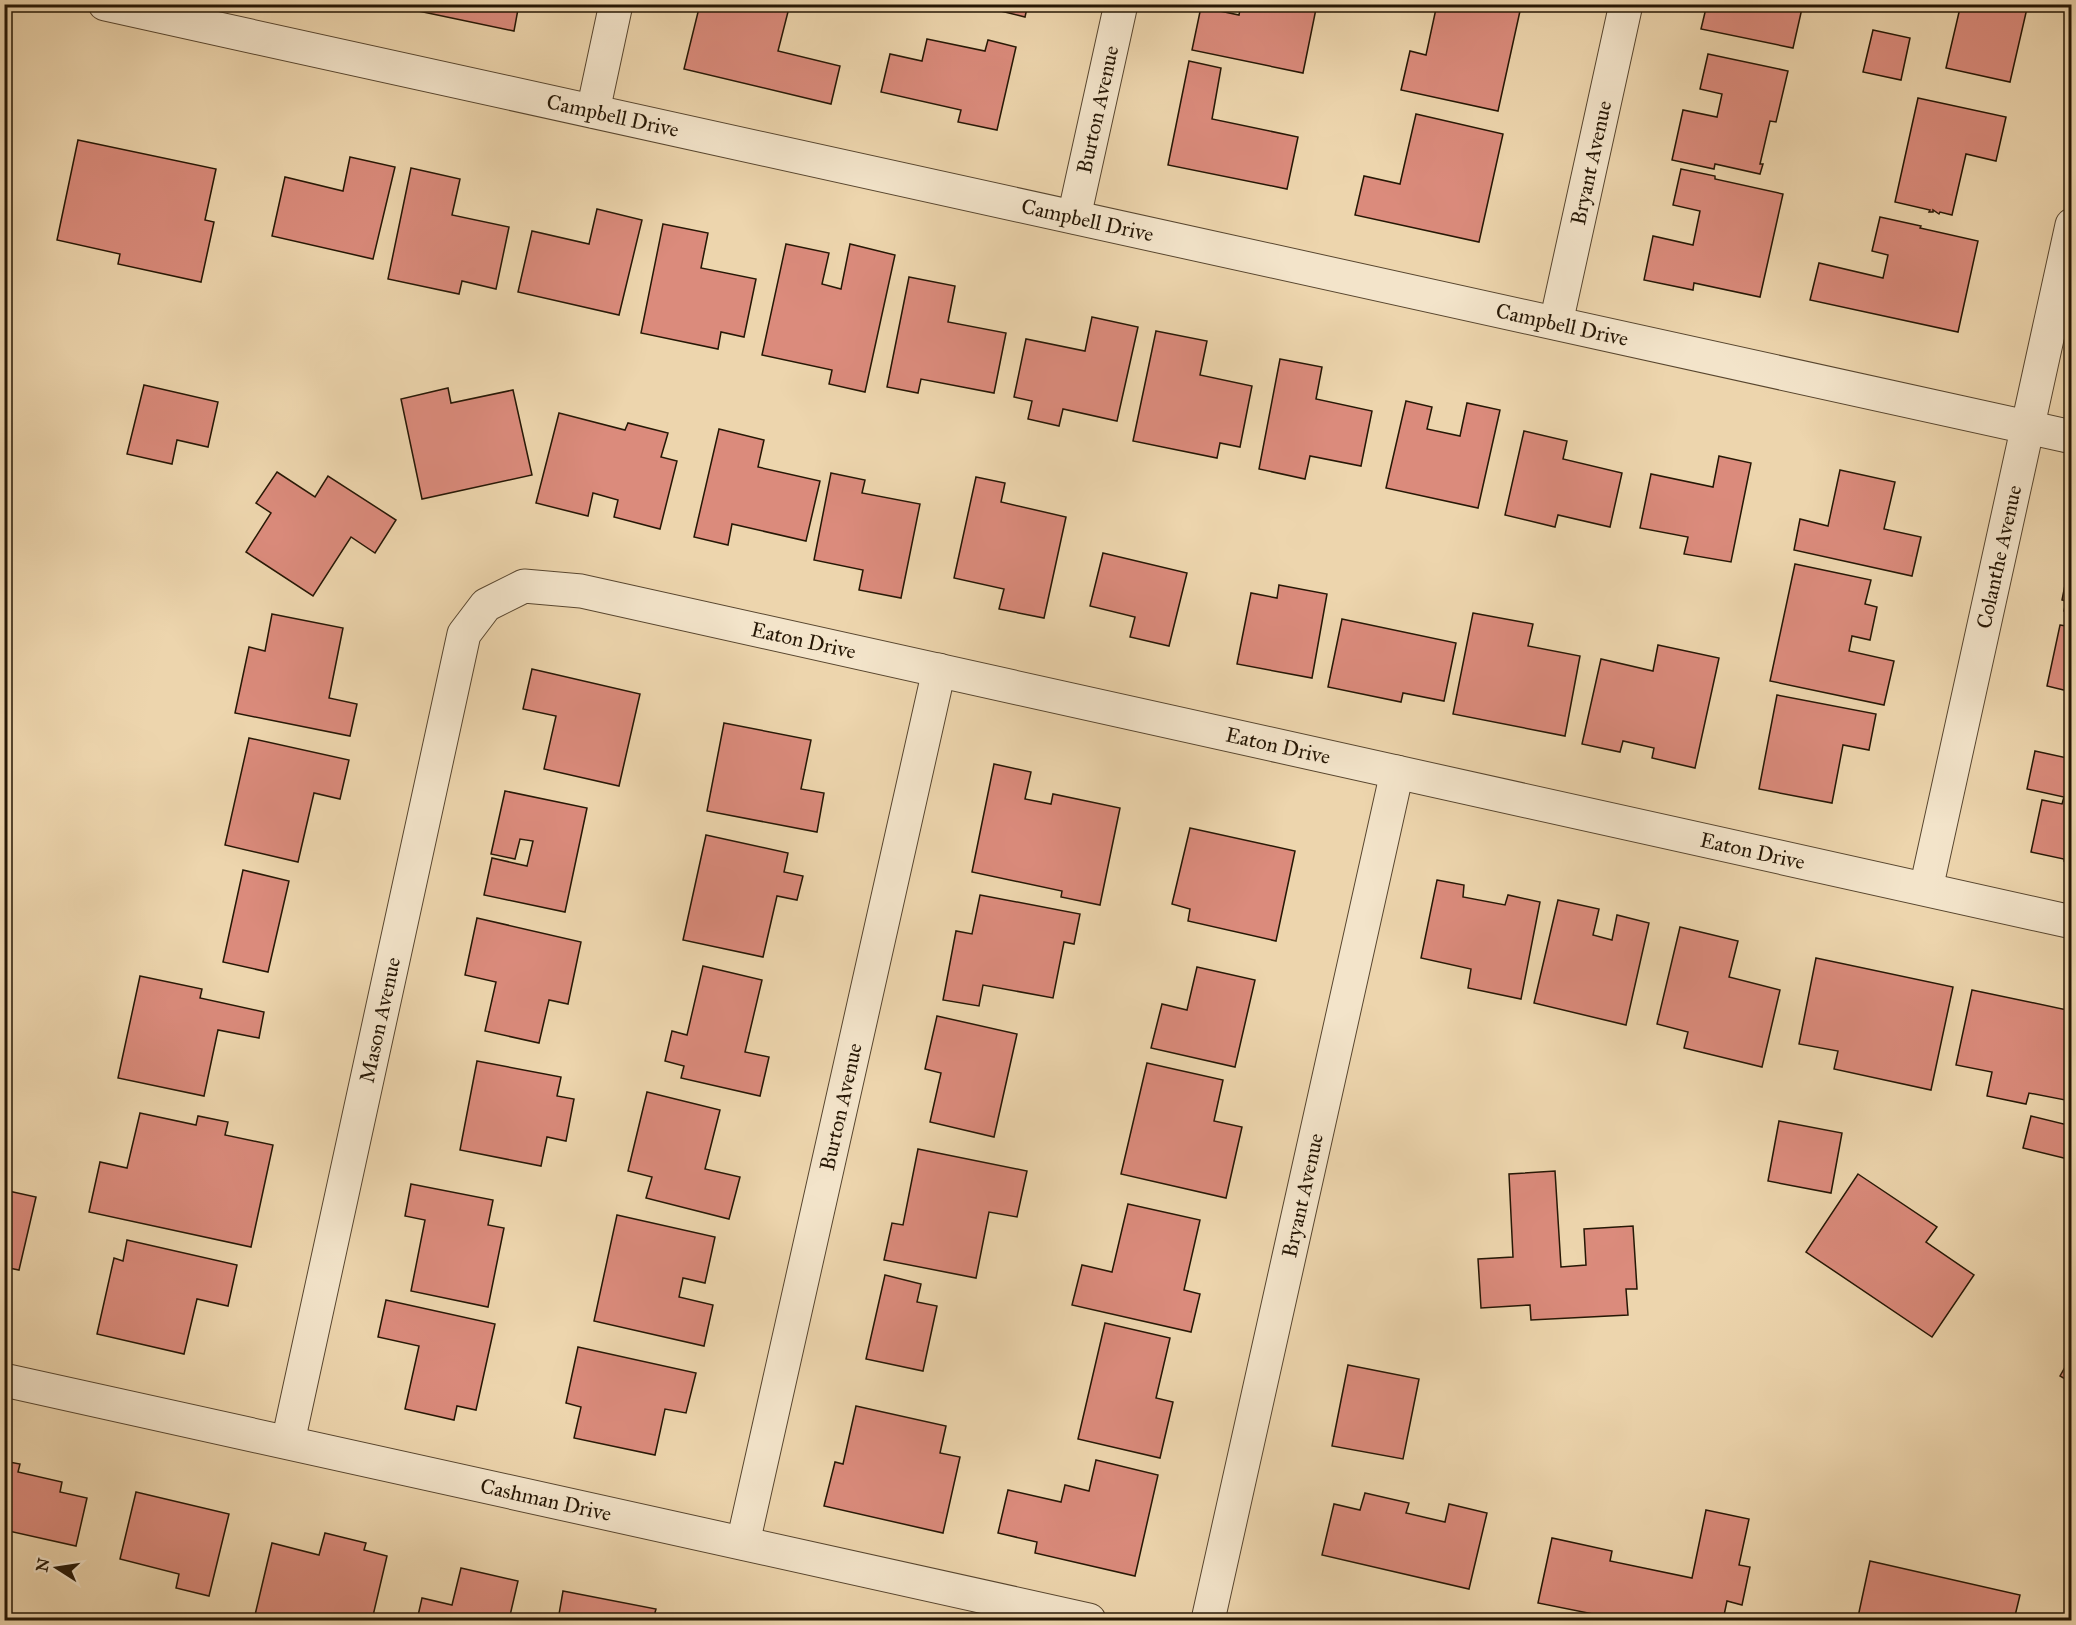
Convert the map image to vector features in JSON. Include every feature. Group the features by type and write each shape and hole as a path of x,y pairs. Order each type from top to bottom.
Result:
{"street":[{"name":"Campbell Drive","path":"105,4 2072,437"},
{"path":"593,111 616,4"},
{"name":"Burton Avenue","path":"1074,217 1121,4"},
{"name":"Bryant Avenue","path":"1556,323 1626,4"},
{"name":"Colanthe Avenue","path":"1926,889 2072,225"},
{"name":"Eaton Drive","path":"486,605 524,586 581,591 2072,922"},
{"name":"Mason Avenue","path":"288,1442 464,634 486,605"},
{"name":"Burton Avenue","path":"744,1544 939,670"},
{"name":"Bryant Avenue","path":"1208,1620 1397,772"},
{"name":"Cashman Drive","path":"4,1380 744,1544 1050,1616 1089,1620"}],"building":[{"path":"385,4 519,4 514,31"},
{"path":"700,4 790,4 778,51 840,66 831,104 684,69"},
{"path":"972,4 1028,4 1025,17"},
{"path":"1241,4 1317,4 1303,73 1192,50 1201,7 1239,15"},
{"path":"1437,4 1492,4 1520,11 1498,111 1401,90 1410,51 1426,55"},
{"path":"1707,4 1803,4 1793,48 1701,29"},
{"path":"1945,4 2028,4 2010,82 1946,68 1960,8"},
{"path":"1873,30 1910,38 1901,80 1863,72"},
{"path":"927,39 985,51 988,40 1016,47 997,130 958,122 961,110 881,92 890,54 922,61"},
{"path":"1708,54 1788,71 1776,122 1770,121 1760,164 1763,164 1760,174 1715,164 1714,169 1672,160 1683,110 1717,117 1722,94 1700,89"},
{"path":"1189,61 1221,68 1212,119 1298,137 1287,189 1168,165"},
{"path":"1918,98 2006,117 1996,161 1966,154 1952,215 1940,212 1939,214 1933,210 1929,212 1930,210 1895,202"},
{"path":"1416,114 1503,134 1479,242 1355,215 1364,176 1400,184"},
{"path":"78,140 216,169 205,220 214,222 201,282 118,264 120,254 57,240"},
{"path":"350,157 395,167 373,259 272,236 285,177 343,191"},
{"path":"411,168 460,179 452,215 509,227 496,289 462,281 459,294 388,279"},
{"path":"1681,169 1783,194 1760,297 1694,283 1693,290 1644,280 1653,236 1693,245 1700,211 1673,205"},
{"path":"597,209 642,220 619,315 518,292 532,231 589,244"},
{"path":"1880,217 1978,241 1958,332 1810,300 1819,263 1883,278 1888,255 1872,251"},
{"path":"663,224 708,233 701,268 756,279 744,337 721,332 718,349 641,333"},
{"path":"786,244 829,253 822,284 841,289 850,244 895,255 865,392 829,384 832,370 762,355"},
{"path":"909,277 955,286 948,322 1006,333 994,393 921,379 918,393 887,387"},
{"path":"1092,317 1138,327 1117,421 1063,409 1059,426 1028,419 1032,401 1014,397 1026,339 1085,351"},
{"path":"1156,331 1207,341 1200,375 1252,386 1240,447 1220,443 1217,458 1133,441"},
{"path":"1280,359 1322,367 1316,399 1372,411 1361,466 1310,456 1305,479 1259,469"},
{"path":"144,385 218,402 208,447 177,440 172,464 127,454"},
{"path":"448,388 451,403 513,390 532,475 422,499 401,399"},
{"path":"1406,401 1432,407 1427,429 1460,436 1467,403 1500,410 1478,508 1386,488"},
{"path":"559,413 625,430 628,423 668,433 661,457 677,461 660,529 614,517 618,500 593,493 588,516 536,503"},
{"path":"719,429 764,440 758,467 820,481 806,541 732,524 728,545 694,537"},
{"path":"1524,431 1567,441 1563,459 1622,473 1610,527 1558,515 1555,527 1505,515"},
{"path":"1719,456 1751,463 1731,562 1684,554 1688,537 1640,528 1651,474 1713,487"},
{"path":"1840,470 1895,482 1884,529 1921,537 1912,576 1794,550 1800,519 1828,526"},
{"path":"277,472 315,497 328,476 396,520 375,553 351,537 313,596 246,552 271,513 256,503"},
{"path":"831,473 865,480 862,493 920,504 901,598 859,590 863,570 814,560"},
{"path":"976,477 1005,483 1001,502 1066,517 1044,618 999,609 1004,589 954,578"},
{"path":"1103,553 1187,573 1169,646 1130,637 1135,617 1090,606"},
{"path":"1795,564 1871,580 1865,604 1877,607 1870,640 1852,636 1849,651 1894,661 1884,705 1770,681"},
{"path":"2072,573 2072,613 2064,611 2066,601 2062,600 2066,580 2070,581"},
{"path":"1279,585 1327,594 1312,678 1237,664 1251,593 1277,598"},
{"path":"1473,613 1533,624 1528,646 1580,656 1565,736 1453,714"},
{"path":"272,614 343,628 329,698 357,704 350,736 235,713 249,647 265,651"},
{"path":"1342,619 1456,643 1444,701 1403,693 1401,702 1328,687"},
{"path":"2060,625 2072,627 2072,692 2047,686"},
{"path":"1658,645 1719,658 1695,768 1652,758 1654,748 1623,741 1620,752 1582,744 1601,659 1653,671"},
{"path":"532,669 640,694 619,786 544,769 556,716 523,709"},
{"path":"1777,695 1876,714 1869,750 1843,745 1832,803 1759,789"},
{"path":"724,723 811,740 801,789 824,793 817,832 707,811"},
{"path":"249,738 349,760 340,799 314,793 298,862 225,845"},
{"path":"2035,751 2072,759 2072,862 2031,852 2042,800 2062,804 2064,797 2027,789"},
{"path":"994,764 1031,772 1025,799 1051,804 1053,794 1120,808 1100,905 1061,897 1062,891 972,872"},
{"path":"505,791 587,808 565,912 484,895 492,858 527,866 533,841 520,839 515,859 491,854"},
{"path":"1190,828 1295,851 1276,941 1188,921 1190,909 1172,904"},
{"path":"706,835 788,853 784,872 803,876 797,900 777,896 763,957 683,940"},
{"path":"243,870 289,881 268,972 223,962"},
{"path":"1437,880 1464,885 1463,897 1505,905 1508,895 1540,902 1521,999 1468,988 1471,969 1421,958"},
{"path":"980,895 1080,914 1074,944 1064,942 1053,998 983,985 979,1006 943,1000 956,931 972,934"},
{"path":"1558,900 1599,909 1593,935 1612,940 1617,915 1649,923 1626,1025 1534,1003"},
{"path":"477,918 581,942 568,1004 549,1000 539,1043 485,1031 496,982 465,975"},
{"path":"1680,927 1738,941 1729,977 1780,990 1762,1067 1684,1048 1688,1032 1657,1024"},
{"path":"1816,958 1953,987 1931,1090 1834,1069 1838,1051 1799,1044"},
{"path":"703,966 762,980 745,1052 769,1057 760,1096 681,1078 684,1066 665,1061 672,1031 687,1035"},
{"path":"1197,967 1255,980 1235,1067 1151,1048 1162,1004 1187,1010"},
{"path":"140,976 202,989 200,998 264,1012 259,1038 218,1030 204,1096 118,1078"},
{"path":"1972,990 2072,1011 2072,1070 2065,1100 2029,1093 2026,1104 1987,1096 1992,1072 1956,1065"},
{"path":"937,1016 1017,1034 994,1137 930,1122 941,1073 925,1069"},
{"path":"477,1061 561,1077 557,1096 574,1099 566,1141 547,1137 541,1166 460,1150"},
{"path":"1147,1063 1223,1080 1214,1121 1242,1127 1226,1198 1121,1174"},
{"path":"647,1092 720,1110 705,1169 740,1177 729,1219 646,1198 652,1177 628,1171"},
{"path":"140,1113 196,1125 198,1116 228,1122 225,1135 273,1145 251,1247 89,1212 100,1162 127,1168"},
{"path":"2031,1116 2072,1126 2072,1160 2023,1148"},
{"path":"1779,1121 1842,1133 1831,1193 1768,1181"},
{"path":"918,1149 1027,1171 1017,1217 989,1212 976,1278 884,1260 892,1223 903,1225"},
{"path":"1555,1171 1561,1267 1586,1265 1584,1229 1633,1226 1637,1289 1626,1289 1628,1315 1531,1320 1530,1305 1481,1308 1478,1259 1513,1257 1509,1174"},
{"path":"1858,1174 1937,1227 1926,1242 1974,1275 1932,1337 1806,1252"},
{"path":"411,1184 493,1200 488,1225 504,1228 488,1307 411,1291 425,1220 405,1216"},
{"path":"4,1190 36,1197 19,1270 4,1267"},
{"path":"1128,1204 1200,1220 1184,1290 1200,1294 1191,1332 1072,1305 1082,1265 1112,1272"},
{"path":"617,1215 715,1237 705,1283 683,1278 679,1297 713,1305 704,1346 594,1321"},
{"path":"127,1240 237,1265 228,1306 197,1299 184,1354 97,1334 114,1258 123,1261"},
{"path":"885,1275 921,1284 917,1302 937,1306 923,1371 866,1359"},
{"path":"386,1300 495,1324 476,1410 457,1406 454,1420 405,1409 419,1346 378,1337"},
{"path":"1105,1323 1170,1338 1156,1398 1173,1402 1160,1458 1078,1439"},
{"path":"578,1347 696,1373 686,1413 665,1409 655,1455 574,1438 581,1407 566,1403"},
{"path":"2072,1355 2072,1383 2060,1376"},
{"path":"1348,1365 1419,1379 1403,1459 1332,1446"},
{"path":"856,1406 946,1426 940,1453 960,1457 943,1533 824,1506 835,1462 843,1464"},
{"path":"1096,1460 1158,1475 1135,1576 1035,1553 1037,1542 998,1533 1008,1490 1061,1502 1065,1485 1089,1491"},
{"path":"4,1461 20,1464 18,1472 62,1482 60,1492 87,1498 76,1546 4,1530"},
{"path":"136,1492 229,1514 209,1596 176,1588 179,1574 120,1559"},
{"path":"1365,1493 1409,1503 1406,1513 1445,1522 1449,1504 1487,1513 1469,1589 1322,1555 1334,1504 1360,1510"},
{"path":"1706,1510 1749,1519 1739,1565 1750,1567 1742,1605 1727,1601 1723,1620 1623,1620 1538,1603 1552,1538 1612,1551 1610,1561 1692,1578"},
{"path":"325,1533 366,1543 364,1550 387,1556 372,1620 277,1620 255,1615 272,1543 319,1555"},
{"path":"1870,1561 2020,1595 2014,1620 1874,1620 1858,1617"},
{"path":"461,1568 518,1581 509,1620 417,1620 422,1598 452,1605"},
{"path":"563,1591 656,1609 653,1620 558,1620"}]}
